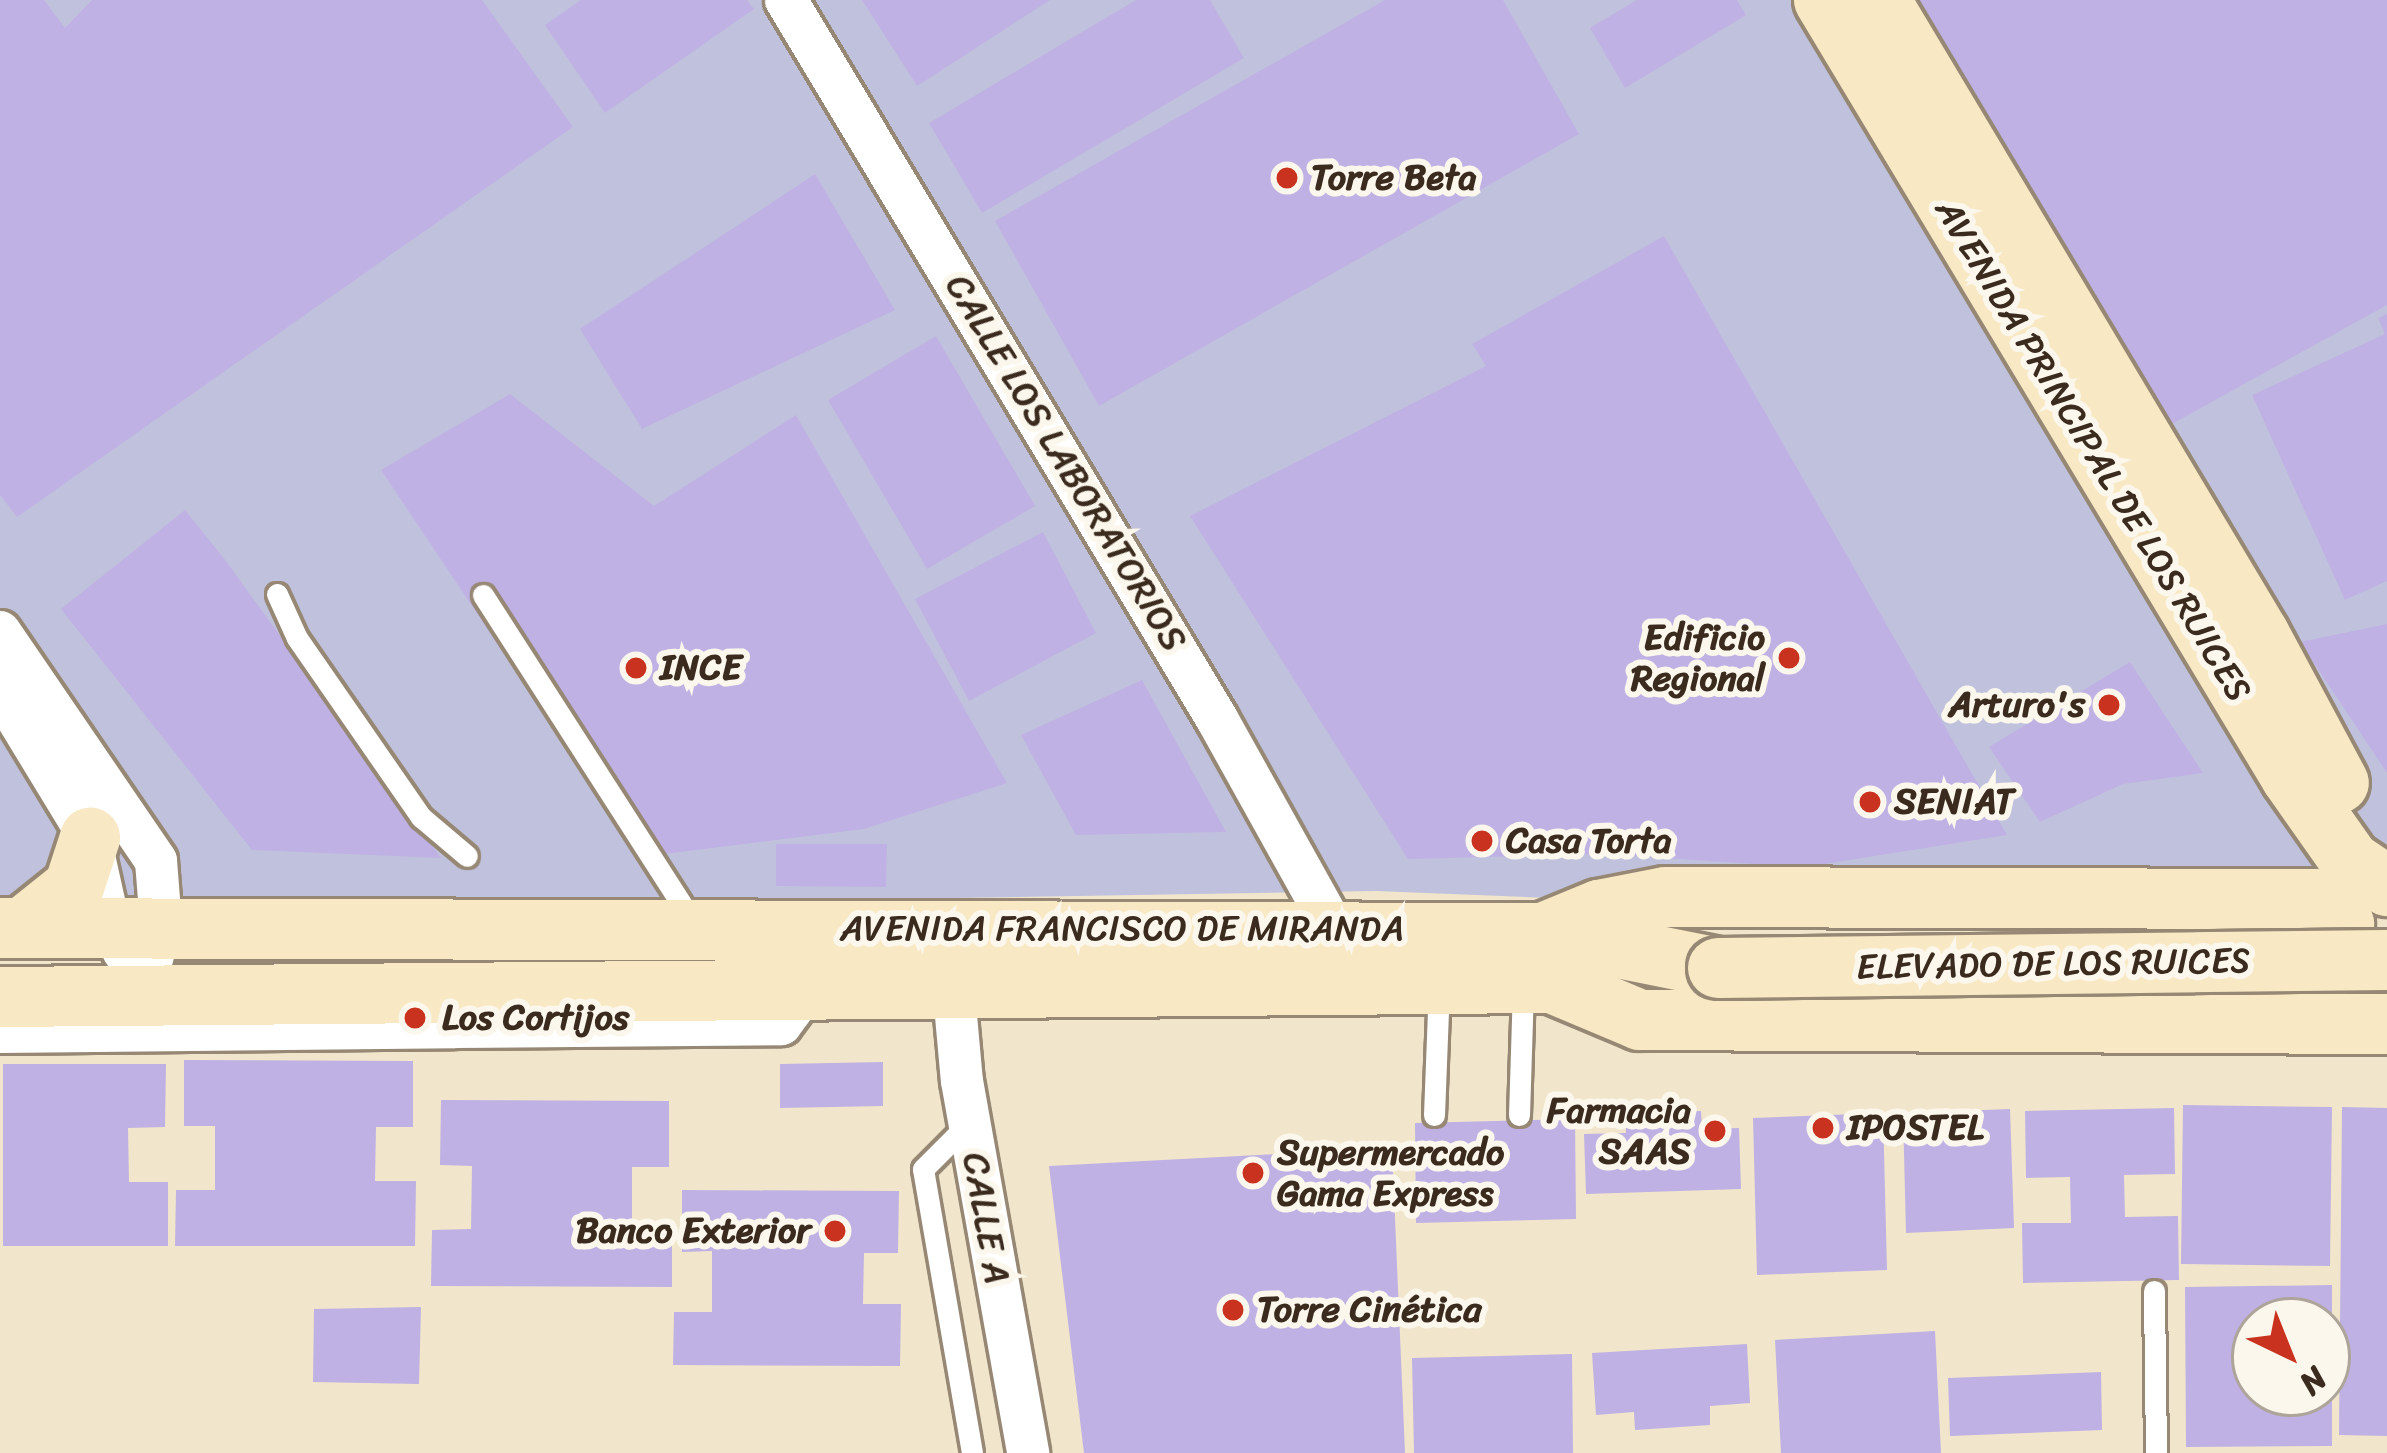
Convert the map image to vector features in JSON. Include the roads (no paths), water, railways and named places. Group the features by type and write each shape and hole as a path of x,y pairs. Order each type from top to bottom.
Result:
{"main road":[{"name":"AVENIDA PRINCIPAL DE LOS RUICES","path":"1824,0 2291,777 2350,861 2386,889"},
{"name":"AVENIDA PRINCIPAL DE LOS RUICES","path":"1880,0 2259,634 2375,850 2386,889"},
{"path":"2239,904 2292,848 2291,777"},
{"path":"12,927 74,887 90,838"},
{"name":"AVENIDA FRANCISCO DE MIRANDA","path":"4,1010 144,990 501,989 794,1007 952,983 1439,985 1540,966 1599,910 1666,897 2239,904 2317,899 2344,924 2341,956 2294,1020"},
{"name":"AVENIDA FRANCISCO DE MIRANDA","path":"12,927 1335,931 1540,966 1640,1020 2387,1024"},
{"path":"2294,1020 2362,983 2387,950"},
{"name":"ELEVADO DE LOS RUICES","path":"1540,966 2387,960"}],"street":[{"name":"CALLE LOS LABORATORIOS","path":"787,0 1168,636 1335,931"},
{"path":"0,632 156,860 135,924"},
{"path":"0,690 90,838 135,924 144,990 239,1029"},
{"name":"CALLE A","path":"952,983 969,1123 1028,1453"},
{"path":"454,1027 501,989"},
{"name":"AVENIDA FRANCISCO DE MIRANDA","path":"4,1010 239,1029 454,1027 794,1007"}],"lane":[{"path":"277,594 297,638 421,817 466,856"},
{"path":"482,595 697,927"},
{"path":"1519,1115 1540,966"},
{"path":"1434,1115 1439,985"},
{"path":"969,1123 923,1169 972,1453"},
{"path":"2154,1292 2156,1453"}],"place":[{"name":"Torre Beta","path":"1287,178"},
{"name":"Edificio Regional","path":"1789,658"},
{"name":"INCE","path":"636,668"},
{"name":"Arturo's","path":"2109,705"},
{"name":"SENIAT","path":"1870,802"},
{"name":"Casa Torta","path":"1482,841"},
{"name":"Los Cortijos","path":"415,1018"},
{"name":"IPOSTEL","path":"1823,1128"},
{"name":"Farmacia SAAS","path":"1715,1131"},
{"name":"Supermercado Gama Express","path":"1253,1173"},
{"name":"Banco Exterior","path":"835,1231"},
{"name":"Torre Cinética","path":"1233,1310"}]}
